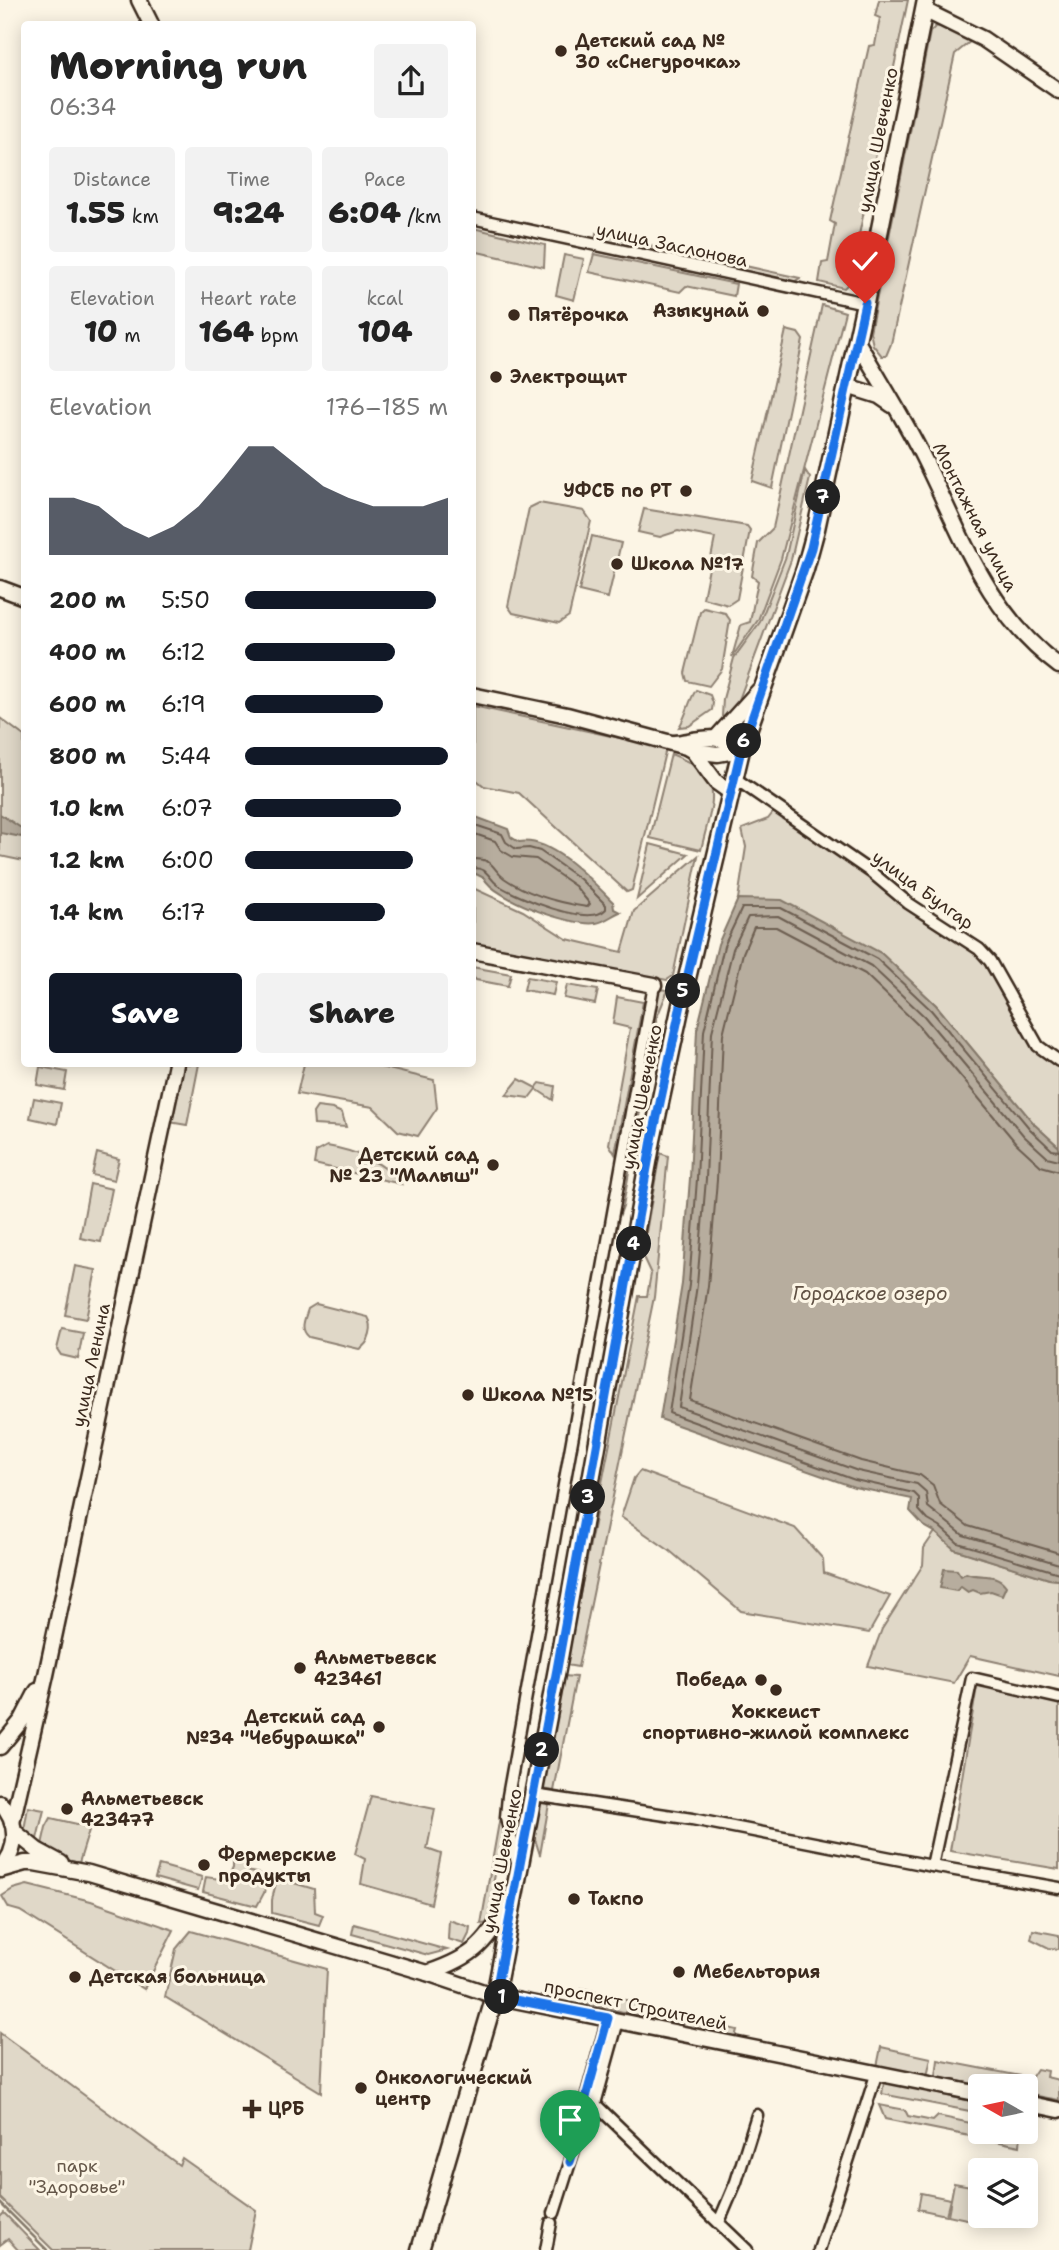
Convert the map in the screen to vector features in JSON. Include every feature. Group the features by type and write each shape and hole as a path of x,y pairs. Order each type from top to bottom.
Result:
{"main road":[{"name":"улица Шевченко","path":"419,2250 495,1996 652,1140 684,991 741,750 811,548 865,303 925,5"}],"street":[{"path":"139,0 149,21"},
{"path":"925,5 1059,91"},
{"name":"улица Заслонова","path":"476,219 865,303"},
{"name":"Монтажная улица","path":"857,341 919,450 985,585 1022,635 1059,666"},
{"path":"847,386 879,396 896,408"},
{"path":"0,588 21,596"},
{"path":"716,737 764,685"},
{"path":"476,696 567,715 674,743 693,751 718,754 741,750"},
{"path":"674,743 716,737 729,740 741,750"},
{"path":"693,751 716,782 732,785"},
{"name":"улица Булгар","path":"732,785 871,872 908,903 979,949 990,961 1038,1046 1059,1061"},
{"path":"476,952 654,985 508,1796 506,1817 519,1870"},
{"name":"улица Ленина","path":"0,1870 14,1848 14,1827 175,1067"},
{"name":"улица Ленина","path":"0,1747 22,1720 46,1675"},
{"path":"932,1866 972,1678 1059,1698"},
{"path":"534,1795 692,1819 1059,1888"},
{"path":"0,1803 14,1827"},
{"name":"проспект Строителей","path":"14,1827 37,1850 60,1863 427,1973 495,1996 968,2091"},
{"name":"проспект Строителей","path":"0,1870 34,1863 89,1873"},
{"path":"427,1973 467,1956 489,1936 515,1892"},
{"path":"586,2112 595,2104 613,2020"},
{"path":"546,2250 553,2218 586,2112 585,2101 613,2020"},
{"path":"819,2250 877,2072"},
{"path":"595,2104 747,2250"},
{"path":"1038,2106 1059,2110"},
{"path":"719,2222 736,2182 757,2115"}],"green space":[{"path":"879,0 908,0 849,283 844,288 819,282 822,263 828,262 835,224 830,221 869,46 875,45 880,18 875,16"},
{"path":"941,26 971,41 955,54 891,344 886,356 882,356 873,345 870,332 930,32"},
{"path":"476,229 545,245 544,267 476,252"},
{"path":"596,233 675,251 673,257 595,240"},
{"path":"686,253 800,278 794,282 687,258"},
{"path":"594,254 736,284 734,296 686,286 680,292 589,272"},
{"path":"564,255 584,259 574,300 556,295"},
{"path":"822,305 845,312 781,559 758,620 732,657 741,625 750,622 758,581 752,576 758,543 773,528"},
{"path":"786,330 798,333 803,340 772,488 752,481"},
{"path":"805,470 810,478 791,560 737,705 725,719 722,716 723,699 734,658 760,622 786,556"},
{"path":"539,503 584,511 591,521 569,616 559,623 513,613 508,606 529,508"},
{"path":"644,509 747,526 750,530 737,599 728,605 703,598 715,538 678,531 660,537 638,532"},
{"path":"592,536 621,543 608,598 579,591"},
{"path":"704,608 725,613 730,620 722,669 709,686 687,681 685,673 700,612"},
{"path":"696,690 710,695 712,710 689,726 679,727 691,699"},
{"path":"476,707 666,748 632,890 627,892 519,793 484,786 476,779"},
{"path":"0,718 21,734 21,860 0,856"},
{"path":"671,754 702,771 709,781 712,804 701,850 650,838"},
{"path":"775,810 861,867 982,958 1034,1046 1059,1065 1059,1147 1035,1125 936,1005 881,953 738,899 746,847 742,829 768,819"},
{"path":"650,845 688,854 637,899"},
{"path":"698,856 673,976 667,980 476,944 476,889 523,911 567,939 622,952 634,911"},
{"path":"476,968 511,974 508,986 476,980"},
{"path":"527,977 556,982 553,995 524,990"},
{"path":"567,985 598,990 595,1004 564,998"},
{"path":"658,989 668,990 657,1017 623,1206 619,1217 616,1217"},
{"path":"617,997 643,1002 615,1154 609,1144 630,1028 613,1024"},
{"path":"40,1067 67,1072 64,1090 37,1085"},
{"path":"180,1067 198,1067 187,1125 169,1122"},
{"path":"303,1067 380,1067 434,1080 437,1108 418,1136 398,1131 373,1107 297,1094"},
{"path":"519,1079 536,1088 540,1083 555,1086 553,1100 536,1089 529,1098 506,1095"},
{"path":"34,1098 61,1103 57,1124 30,1118"},
{"path":"317,1107 342,1113 346,1127 314,1125 313,1113"},
{"path":"327,1146 378,1163 401,1184 314,1164 316,1152"},
{"path":"97,1153 119,1159 114,1180 92,1175"},
{"path":"660,1153 668,1156 654,1297 578,1667 566,1665 639,1296 647,1296 651,1274 642,1255"},
{"path":"90,1184 112,1189 101,1242 80,1238"},
{"path":"75,1266 96,1270 86,1319 65,1315"},
{"path":"316,1304 368,1317 371,1330 363,1347 359,1349 309,1337 304,1331 304,1320 308,1309"},
{"path":"62,1329 83,1333 78,1359 61,1355 57,1349"},
{"path":"640,1471 795,1528 823,1559 824,1573 890,1596 869,1633 741,1611 670,1551 621,1517 634,1478"},
{"path":"935,1532 955,1549 1059,1580 1059,1676 970,1656 954,1683 868,1666 882,1629 923,1565 924,1548"},
{"path":"563,1676 576,1677 554,1791 543,1789"},
{"path":"978,1680 1059,1698 1059,1869 950,1851"},
{"path":"371,1796 435,1809 427,1849 441,1854 431,1904 361,1884 365,1859 355,1854"},
{"path":"540,1803 549,1804 540,1855 534,1836"},
{"path":"28,1807 44,1810 36,1843 24,1830"},
{"path":"501,1811 505,1841 502,1858 498,1858 493,1885 497,1887 492,1923 481,1924"},
{"path":"51,1818 90,1827 79,1863 53,1856 41,1849"},
{"path":"233,1858 241,1861 247,1871 268,1876 257,1906 203,1892 206,1877 227,1880 233,1867"},
{"path":"159,1865 202,1877 198,1890 155,1878"},
{"path":"277,1878 314,1889 315,1912 323,1915 319,1925 272,1913"},
{"path":"27,1885 91,1901 174,1930 144,1989 20,1911 9,1908 2,1896"},
{"path":"449,1920 470,1927 464,1944 448,1939"},
{"path":"354,1924 447,1950 428,1955 352,1934"},
{"path":"1033,1930 1059,1935 1059,1949 1049,1948 1031,1939"},
{"path":"191,1931 327,1969 321,2092 165,1997 176,1949"},
{"path":"582,1988 644,2005 653,2016 652,2019 578,2001"},
{"path":"684,2018 737,2030 735,2037 683,2026"},
{"name":"парк \"Здоровье\"","path":"0,2033 179,2165 182,2158 256,2210 248,2250 53,2250 0,2198"},
{"path":"881,2047 931,2058 927,2077 877,2067"},
{"path":"938,2060 1010,2074 968,2074 968,2083 936,2077"},
{"path":"1037,2069 1047,2071 1046,2077 1059,2080 1059,2100 1038,2096 1038,2074 1034,2074"},
{"path":"884,2082 968,2100 968,2111 882,2094"},
{"path":"879,2105 905,2110 908,2116 933,2121 938,2116 968,2122 968,2136 885,2119"},
{"path":"954,2183 968,2185 968,2219 948,2215"},
{"path":"921,2193 950,2199 946,2215 918,2209"},
{"path":"4,2213 40,2250 18,2250 8,2239 0,2245 0,2217"}],"water":[{"path":"0,814 21,828 21,837 0,833"},
{"path":"476,817 508,829 511,837 519,842 531,842 557,853 594,883 613,902 614,909 620,912 596,923 570,921 518,903 491,886 476,874"},
{"name":"Городское озеро","path":"738,899 782,900 881,953 936,1005 1035,1125 1059,1147 1059,1580 954,1549 924,1526 910,1511 912,1499 854,1487 660,1419 682,1284 697,1030 718,944"},
{"path":"944,1569 957,1570 961,1576 966,1573 997,1578 1006,1586 1002,1595 991,1591 968,1592 961,1587 956,1591 940,1588"}],"waterway":[{"path":"0,2203 47,2250"}],"place":[{"name":"Детский сад № 30 «Снегурочка»","path":"561,51"},
{"name":"Азыкунай","path":"763,311"},
{"name":"Пятёрочка","path":"514,315"},
{"name":"Электрощит","path":"496,377"},
{"name":"УФСБ по РТ","path":"686,491"},
{"name":"Школа №17","path":"617,564"},
{"name":"Детский сад № 23 \"Малыш\"","path":"493,1165"},
{"name":"Школа №15","path":"468,1395"},
{"name":"Альметьевск 423461","path":"300,1668"},
{"name":"Победа","path":"761,1680"},
{"name":"Хоккеист спортивно-жилой комплекс","path":"776,1690"},
{"name":"Детский сад №34 \"Чебурашка\"","path":"379,1727"},
{"name":"Альметьевск 423477","path":"67,1809"},
{"name":"Фермерские продукты","path":"204,1865"},
{"name":"Такпо","path":"574,1899"},
{"name":"Мебельтория","path":"679,1972"},
{"name":"Детская больница","path":"75,1977"},
{"name":"Онкологический центр","path":"361,2088"},
{"name":"ЦРБ","path":"252,2109"}],"route":[{"path":"570,2162 586,2112 585,2101 608,2018 495,1996 652,1140 684,991 733,777 805,569 816,529 865,303"}]}
